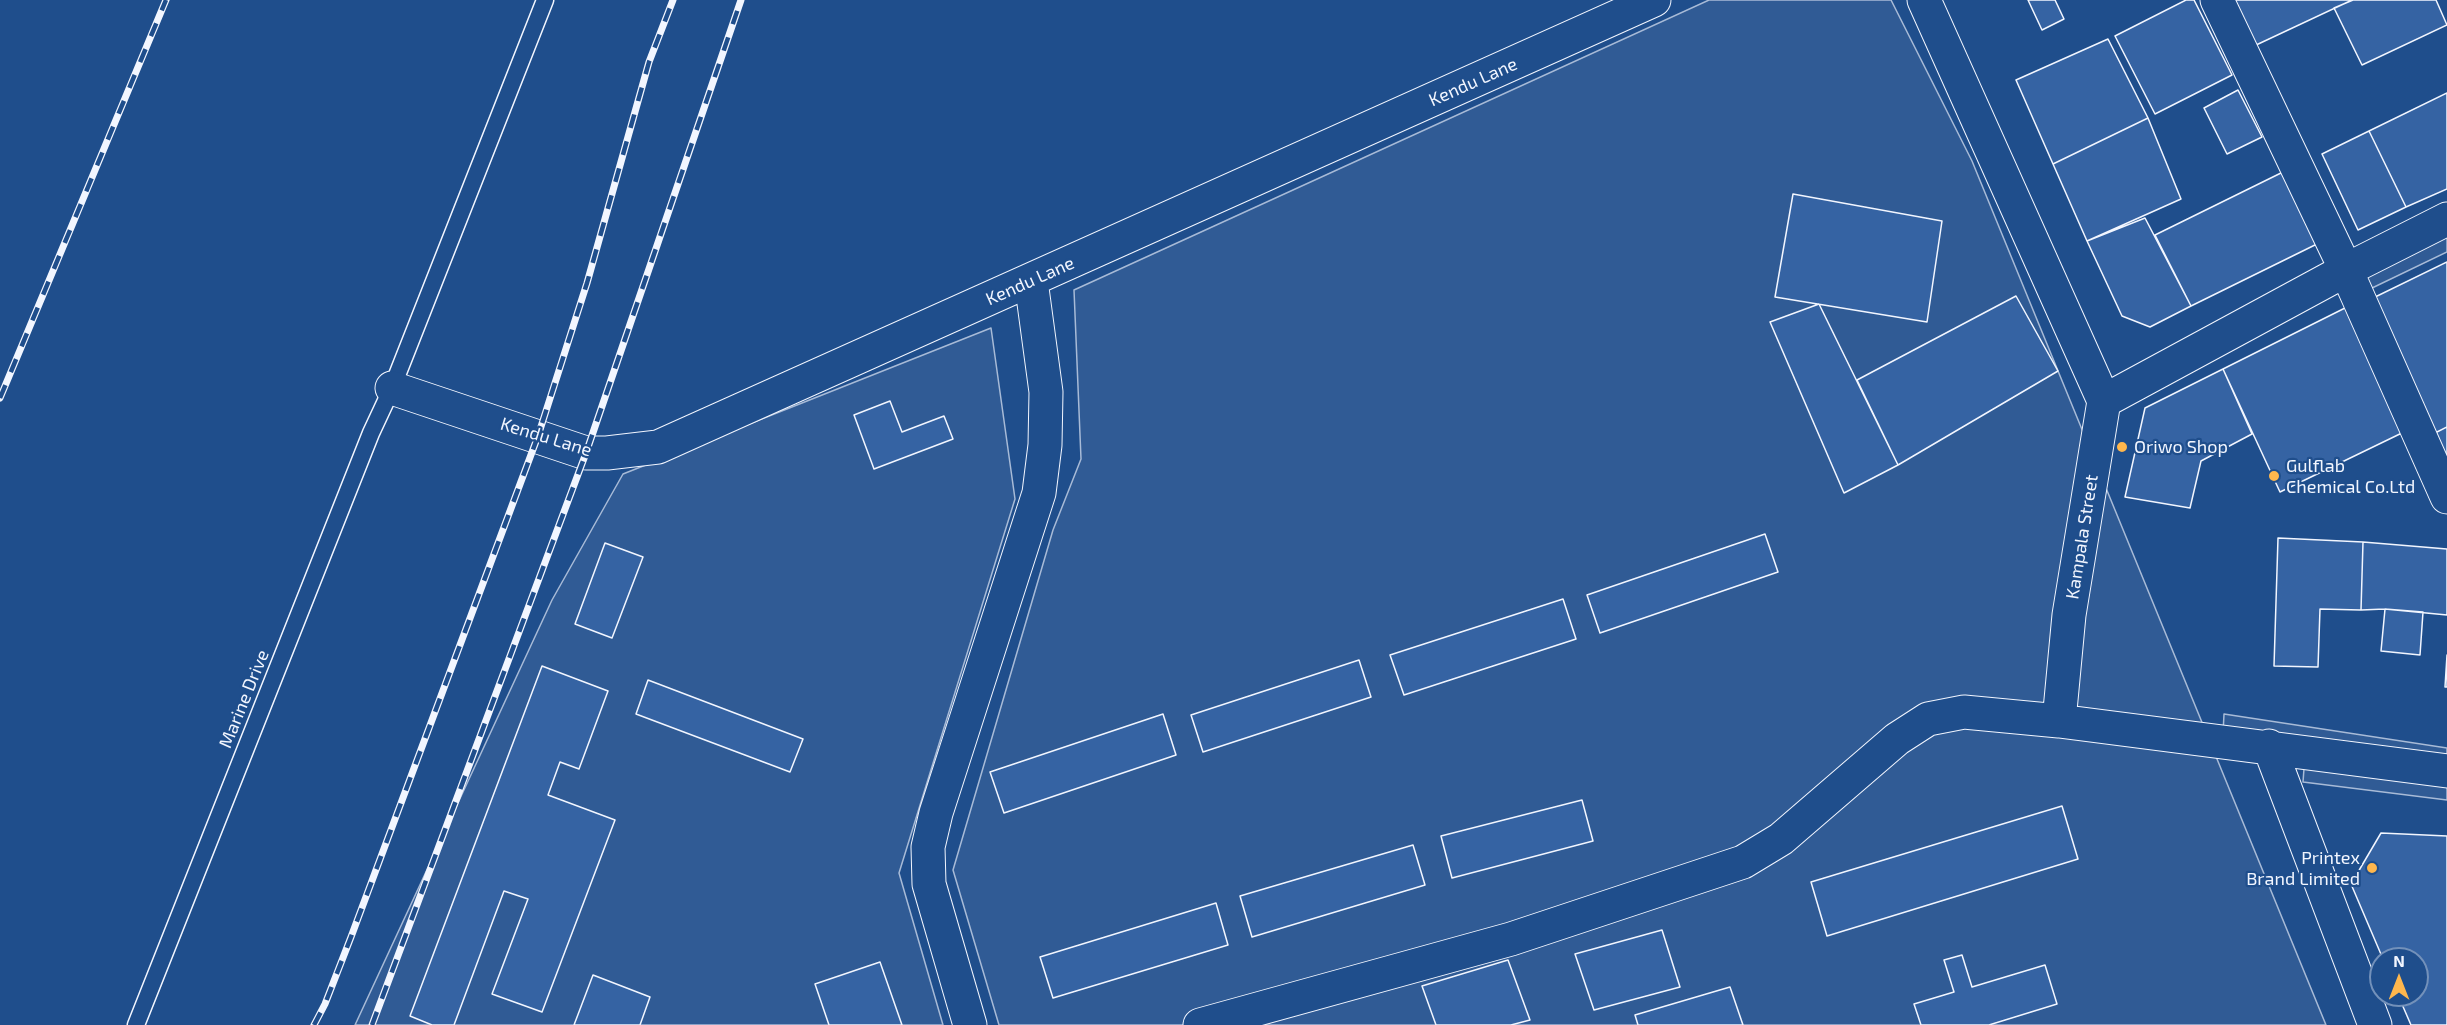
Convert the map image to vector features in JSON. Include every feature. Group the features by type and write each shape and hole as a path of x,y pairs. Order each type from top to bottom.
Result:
{"street":[{"name":"Kendu Lane","path":"392,388 586,453 658,447 1654,0"},
{"path":"1924,0 2104,401 2346,270 2447,219"},
{"path":"2217,0 2346,270 2447,497"},
{"path":"970,1025 929,884 928,847 936,813 1039,493 1045,445 1046,392 1031,281"},
{"name":"Kampala Street","path":"2059,721 2069,615 2104,401"},
{"path":"1200,1025 1511,939 1743,862 1781,839 1897,738 1928,718 1964,712 2059,721 2269,746 2447,771"},
{"path":"2269,746 2375,1025"}],"lane":[{"name":"Marine Drive","path":"136,1025 370,433 392,388 545,0"}],"shaded area":[{"path":"1709,0 1891,0 1972,161 2326,1025 999,1025 953,870 1053,530 1081,459 1074,290"},
{"path":"2447,224 2447,252 2370,289 2359,269"},
{"path":"991,328 1015,499 899,873 943,1025 355,1025 552,600 623,474"},
{"path":"2224,714 2447,748 2447,765 2223,734"},
{"path":"2305,755 2447,774 2447,800 2303,782"}],"building":[{"path":"2028,0 2055,0 2064,19 2042,30"},
{"path":"2186,0 2194,0 2232,75 2155,114 2115,36"},
{"path":"2234,0 2352,0 2254,46"},
{"path":"2353,0 2436,0 2447,25 2362,65 2334,8"},
{"path":"2108,39 2148,118 2053,164 2016,80"},
{"path":"2238,90 2262,137 2227,154 2204,108"},
{"path":"2447,93 2447,189 2406,207 2369,131"},
{"path":"2148,118 2181,199 2087,241 2053,164"},
{"path":"2369,131 2406,207 2358,230 2322,154"},
{"path":"2285,171 2321,242 2191,306 2155,235"},
{"path":"1793,194 1942,221 1927,322 1775,297"},
{"path":"2145,218 2191,306 2150,327 2122,316 2087,241"},
{"path":"2447,262 2447,427 2435,433 2371,299"},
{"path":"2016,296 2058,371 1898,465 1857,380"},
{"path":"1819,304 1898,465 1844,493 1770,322"},
{"path":"2351,305 2406,431 2280,492 2223,369"},
{"path":"2223,369 2252,434 2201,461 2190,508 2125,497 2145,408"},
{"path":"890,401 902,432 944,416 953,439 874,469 854,415"},
{"path":"2447,427 2447,457 2435,433"},
{"path":"1765,534 1778,572 1600,633 1587,595"},
{"path":"2278,538 2363,542 2361,610 2320,609 2318,667 2274,666"},
{"path":"2363,542 2447,549 2447,615 2385,609 2361,610"},
{"path":"605,543 643,557 612,638 575,624"},
{"path":"1563,599 1576,639 1404,695 1390,655"},
{"path":"2385,609 2423,612 2420,655 2381,651"},
{"path":"2447,655 2447,687 2445,687"},
{"path":"1359,660 1371,697 1203,752 1191,715"},
{"path":"542,666 608,691 579,769 560,762 548,795 615,820 542,1012 492,994 528,899 504,891 454,1025 432,1025 410,1016"},
{"path":"648,680 803,739 790,772 636,714"},
{"path":"1163,714 1176,755 1004,813 990,772"},
{"path":"1582,800 1593,841 1452,878 1441,836"},
{"path":"2062,806 2078,859 1827,936 1811,882"},
{"path":"2381,833 2447,836 2447,1025 2411,1025 2403,1007 2429,1007 2429,947 2378,947 2351,884"},
{"path":"1413,845 1425,885 1252,937 1240,896"},
{"path":"1216,903 1228,945 1053,998 1040,957"},
{"path":"1662,930 1680,987 1594,1010 1575,954"},
{"path":"1962,955 1972,987 2045,965 2057,1004 1989,1025 1921,1025 1914,1004 1954,992 1944,960"},
{"path":"1508,960 1530,1020 1511,1025 1436,1025 1422,986"},
{"path":"880,962 902,1025 829,1025 815,984"},
{"path":"593,975 650,997 640,1025 574,1025"},
{"path":"1730,987 1743,1025 1638,1025 1635,1015"}],"railway":[{"path":"0,398 166,0"},
{"path":"314,1025 325,1004 351,937 538,436 587,283 649,62 673,0"},
{"path":"372,1025 586,453 741,0"}],"place":[{"name":"Oriwo Shop","path":"2122,447"},
{"name":"Gulflab Chemical Co.Ltd","path":"2274,476"},
{"name":"Printex Brand Limited","path":"2372,868"}]}
